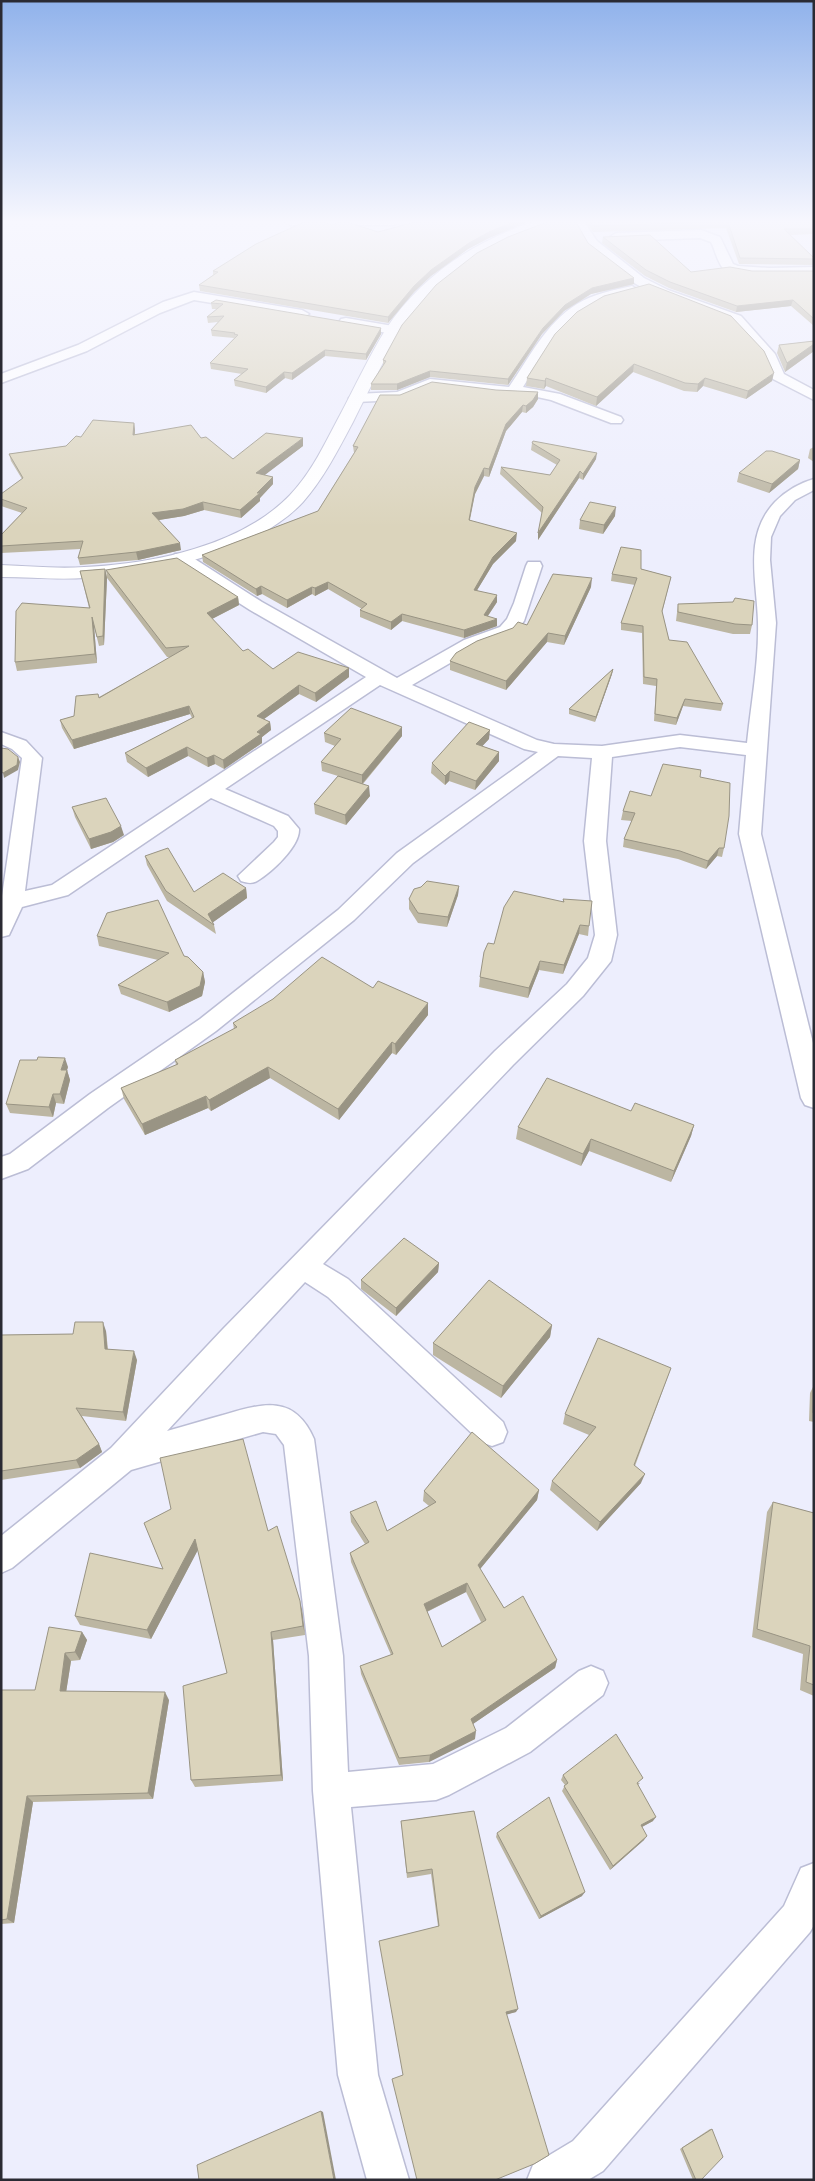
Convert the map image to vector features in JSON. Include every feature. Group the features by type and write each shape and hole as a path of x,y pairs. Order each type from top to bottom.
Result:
{"main road":[{"path":"1,571 82,573 136,568 181,558 240,538 271,520 296,499 320,468 397,324"}],"street":[{"path":"1,379 29,366 94,344 130,324"},
{"path":"358,324 393,330"},
{"path":"513,391 551,335 561,324"},
{"path":"740,324 770,357 778,376 814,396"},
{"path":"356,398 399,396 430,383 540,392 616,420"},
{"path":"814,484 789,497 772,518 763,537 762,560 767,623 750,834 814,1098"},
{"path":"772,518 814,502"},
{"path":"181,558 256,606 379,677 531,746 554,750 602,752 680,741 709,743 756,751"},
{"path":"398,685 470,644 506,631 515,621 523,604 534,566"},
{"path":"13,900 40,896 60,890 379,677"},
{"path":"1,738 15,742 28,751 32,758 13,900 1,928"},
{"path":"1,1168 19,1162 99,1101 208,1025 346,915 405,858 554,750"},
{"path":"1,1557 122,1458 302,1266 504,1058 576,990 599,961 606,935 594,841 602,752"},
{"path":"210,790 281,821 289,829 289,838 282,847 249,876"},
{"path":"302,1266 338,1288 492,1432"},
{"path":"122,1458 263,1418 284,1422 299,1439 326,1656 331,1791 358,2074 388,2180"},
{"path":"331,1791 436,1782 518,1740 590,1683"},
{"path":"548,2180 588,2156 797,1919 814,1881"}],"building":[{"path":"217,324 356,324 381,328 366,354 325,350 292,373 284,372 266,387 234,380 248,369 210,363 238,335 211,330"},
{"path":"547,324 508,379 430,371 397,384 371,384 386,361 383,360 402,325"},
{"path":"565,324 738,324 764,351 774,373 748,391 705,378 698,384 685,383 634,364 597,397 546,378 545,381 527,378 555,334"},
{"path":"814,341 814,344 787,363 779,345"},
{"path":"432,382 496,390 538,392 533,400 526,406 523,405 506,424 489,469 484,468 475,487 469,520 517,533 493,557 474,590 497,595 484,615 497,619 464,630 402,614 391,622 360,610 367,604 328,582 315,588 312,587 287,600 261,586 256,589 202,555 318,511 358,447 353,446 380,395 400,395"},
{"path":"93,420 134,423 133,435 191,425 201,438 206,437 233,459 266,433 303,438 256,473 273,477 257,493 260,493 240,510 203,502 183,509 152,513 180,543 136,552 78,558 83,541 1,546 1,535 27,508 1,499 1,494 23,478 9,454 66,446 76,436 81,437"},
{"path":"533,441 597,453 583,474 580,471 538,533 543,507 501,467 550,475 560,460 532,443"},
{"path":"766,451 772,451 800,460 772,484 739,473"},
{"path":"590,502 616,507 604,525 580,520"},
{"path":"621,547 641,550 641,569 671,577 662,611 669,640 687,642 723,704 685,699 677,718 655,714 657,679 644,677 643,626 621,623 637,578 612,574"},
{"path":"177,558 238,597 207,613 243,651 248,649 273,669 298,652 349,668 315,693 299,685 257,716 270,722 257,732 261,734 223,760 214,755 207,758 187,747 146,768 125,753 194,717 189,706 72,740 60,720 74,716 76,696 98,694 99,698 189,646 166,648 106,570"},
{"path":"105,569 103,636 97,637 92,617 95,654 15,662 16,611 22,603 90,608 80,571"},
{"path":"553,574 592,578 565,636 548,633 506,681 450,661 456,653 477,641 513,628 518,622 527,625"},
{"path":"735,598 754,601 752,625 735,624 678,612 678,604 733,602"},
{"path":"613,669 596,717 569,709"},
{"path":"351,708 402,727 362,775 321,762 341,739 324,733"},
{"path":"469,722 490,730 476,744 499,752 476,781 450,771 445,776 432,763"},
{"path":"1,748 8,749 18,757 17,765 3,773 1,772"},
{"path":"663,764 701,770 700,777 730,783 729,816 724,848 719,848 708,861 680,851 624,839 635,813 623,811 630,791 651,796"},
{"path":"338,776 369,786 345,815 314,804"},
{"path":"106,798 121,826 111,832 89,839 72,807"},
{"path":"168,848 194,892 223,873 246,888 208,914 214,925 166,891 145,856"},
{"path":"427,881 459,886 448,917 418,913 409,899 414,889 421,887"},
{"path":"514,891 564,902 563,899 592,901 589,926 580,925 564,965 540,961 529,988 480,977 484,952 488,943 494,944 504,907"},
{"path":"158,900 184,956 188,957 203,972 200,986 167,1002 118,985 169,953 97,936 107,913"},
{"path":"322,957 373,988 378,981 428,1003 395,1044 392,1042 338,1109 268,1067 209,1100 206,1096 142,1124 121,1088 178,1064 175,1060 237,1027 233,1023 273,999"},
{"path":"38,1057 65,1058 61,1070 67,1070 60,1094 53,1094 49,1107 6,1104 20,1060 37,1060"},
{"path":"547,1078 631,1111 635,1103 694,1125 674,1171 591,1139 583,1154 518,1127"},
{"path":"404,1238 439,1263 396,1308 361,1280"},
{"path":"489,1280 552,1325 503,1386 433,1343"},
{"path":"75,1322 103,1322 105,1349 134,1351 123,1412 76,1408 99,1444 76,1460 1,1471 1,1335 73,1334"},
{"path":"598,1338 671,1368 634,1465 645,1474 600,1522 552,1481 596,1427 565,1414"},
{"path":"472,1432 539,1490 478,1565 504,1608 523,1596 557,1660 471,1719 476,1731 430,1755 399,1758 360,1666 393,1654 350,1553 369,1542 350,1512 376,1501 387,1531 436,1502 424,1491","holes":["467,1583 486,1620 442,1647 424,1604"]},
{"path":"243,1439 268,1531 277,1526 300,1601 303,1626 271,1632 281,1775 191,1780 183,1686 227,1673 195,1539 147,1630 75,1616 90,1553 163,1569 144,1523 171,1509 160,1458"},
{"path":"773,1502 814,1513 814,1685 806,1682 810,1646 757,1629"},
{"path":"49,1627 82,1632 75,1652 65,1653 60,1691 165,1692 148,1793 27,1796 7,1919 1,1920 1,1690 35,1690"},
{"path":"616,1734 643,1778 637,1783 656,1817 641,1825 647,1836 613,1866 564,1786 568,1783 563,1775"},
{"path":"549,1797 585,1892 541,1916 497,1833"},
{"path":"474,1811 518,2009 506,2012 549,2155 534,2164 495,2180 417,2180 392,2079 403,2075 379,1941 439,1926 432,1869 407,1873 401,1821"},
{"path":"321,2111 334,2180 199,2180 197,2165"},
{"path":"712,2129 723,2157 701,2180 696,2180 682,2148"}]}
